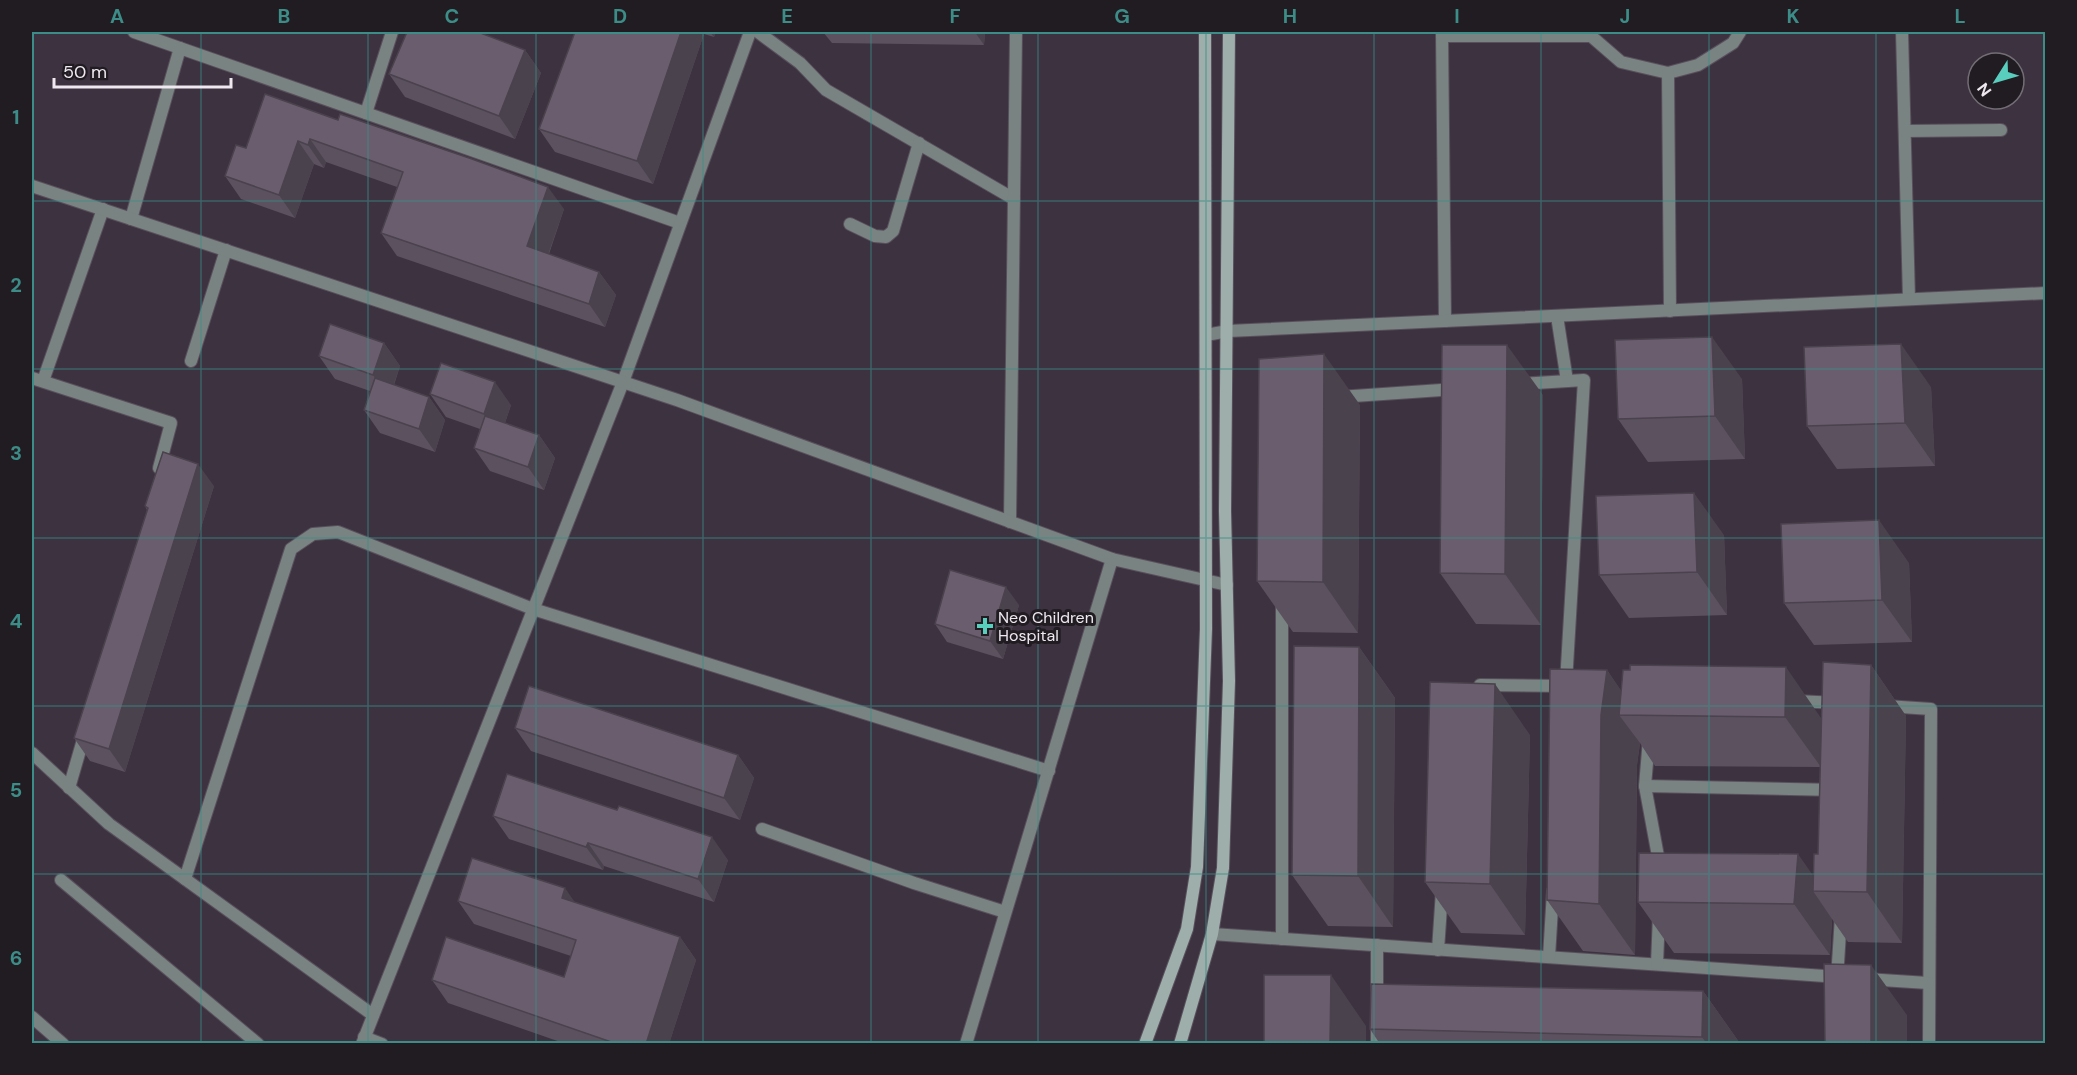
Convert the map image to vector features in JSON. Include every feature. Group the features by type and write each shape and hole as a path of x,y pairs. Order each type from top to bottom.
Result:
{"main road":[{"path":"1145,1044 1187,929 1197,867 1206,581 1205,32"},
{"path":"1180,1044 1212,934 1223,868 1229,681 1227,585 1229,32"}],"street":[{"path":"134,32 680,223"},
{"path":"366,113 392,32"},
{"path":"382,1044 363,1040 623,382 750,32"},
{"path":"759,32 800,63 826,90 1014,199"},
{"path":"1010,522 1016,32"},
{"path":"1445,321 1442,34 1592,34 1621,62 1668,73 1698,65 1732,44 1740,32"},
{"path":"1902,32 1909,299"},
{"path":"131,219 180,48"},
{"path":"1668,73 1670,311"},
{"path":"1905,131 2001,130"},
{"path":"850,224 875,236 886,237 893,231 919,143"},
{"path":"32,186 623,382 1112,559 1227,585"},
{"path":"103,209 37,380 171,423 156,480"},
{"path":"191,361 226,250"},
{"path":"1206,335 1228,331 2046,293"},
{"path":"1557,316 1566,381"},
{"path":"1465,684 1569,690 1584,380 1507,385"},
{"path":"1327,398 1471,387"},
{"path":"185,879 291,549 313,534 338,532 533,609 1048,771"},
{"path":"966,1044 1112,559"},
{"path":"1282,583 1282,939"},
{"path":"1781,700 1851,704"},
{"path":"1874,706 1931,709 1929,1044"},
{"path":"69,788 89,719"},
{"path":"1650,727 1645,786 1661,875 1672,875"},
{"path":"32,753 110,824 373,1015"},
{"path":"1645,786 1847,791"},
{"path":"762,829 914,883 1005,912"},
{"path":"1549,957 1554,876"},
{"path":"61,880 258,1044"},
{"path":"1438,950 1442,880"},
{"path":"1657,964 1660,897"},
{"path":"1837,982 1841,907"},
{"path":"1212,934 1657,964 1837,982 1928,983"},
{"path":"1377,945 1377,1044"},
{"path":"32,1017 63,1044"}],"building":[{"path":"407,32 478,32 525,50 499,116 389,74"},
{"path":"575,32 681,32 637,161 539,129"},
{"path":"265,94 338,120 340,114 548,187 527,246 599,272 589,304 381,233 403,172 310,139 308,145 298,141 279,195 225,176 236,145 246,148"},
{"path":"330,324 384,343 373,375 319,356"},
{"path":"1712,337 1715,416 1618,419 1615,340"},
{"path":"1901,344 1905,423 1807,426 1804,347"},
{"path":"1442,345 1507,345 1505,574 1440,573"},
{"path":"1324,354 1323,582 1257,581 1259,359"},
{"path":"441,363 495,382 484,414 430,394"},
{"path":"375,378 429,397 419,429 364,410"},
{"path":"485,416 539,435 528,467 474,448"},
{"path":"163,452 198,464 109,749 74,738 148,508 145,506"},
{"path":"1694,493 1697,572 1599,575 1596,496"},
{"path":"1879,520 1882,600 1784,603 1781,524"},
{"path":"950,570 1006,587 990,641 935,624"},
{"path":"1294,646 1359,647 1358,876 1292,875"},
{"path":"1823,662 1871,665 1867,892 1813,891 1814,854 1818,854"},
{"path":"1630,665 1786,667 1785,717 1619,715 1623,670 1630,670"},
{"path":"1550,669 1607,670 1601,715 1599,904 1547,900"},
{"path":"1430,682 1495,684 1490,884 1425,882"},
{"path":"529,686 738,755 724,798 515,728"},
{"path":"507,774 617,810 619,806 712,837 698,879 588,843 586,847 493,816"},
{"path":"1639,853 1798,854 1794,904 1638,902"},
{"path":"472,858 565,888 562,898 680,937 646,1044 617,1044 432,980 446,937 564,977 576,940 458,901"},
{"path":"1824,964 1871,965 1871,1044 1825,1044"},
{"path":"1264,975 1331,975 1330,1044 1264,1044"},
{"path":"1371,984 1703,991 1702,1037 1370,1029"}],"place":[{"name":"Neo Children Hospital","path":"985,626"}]}
